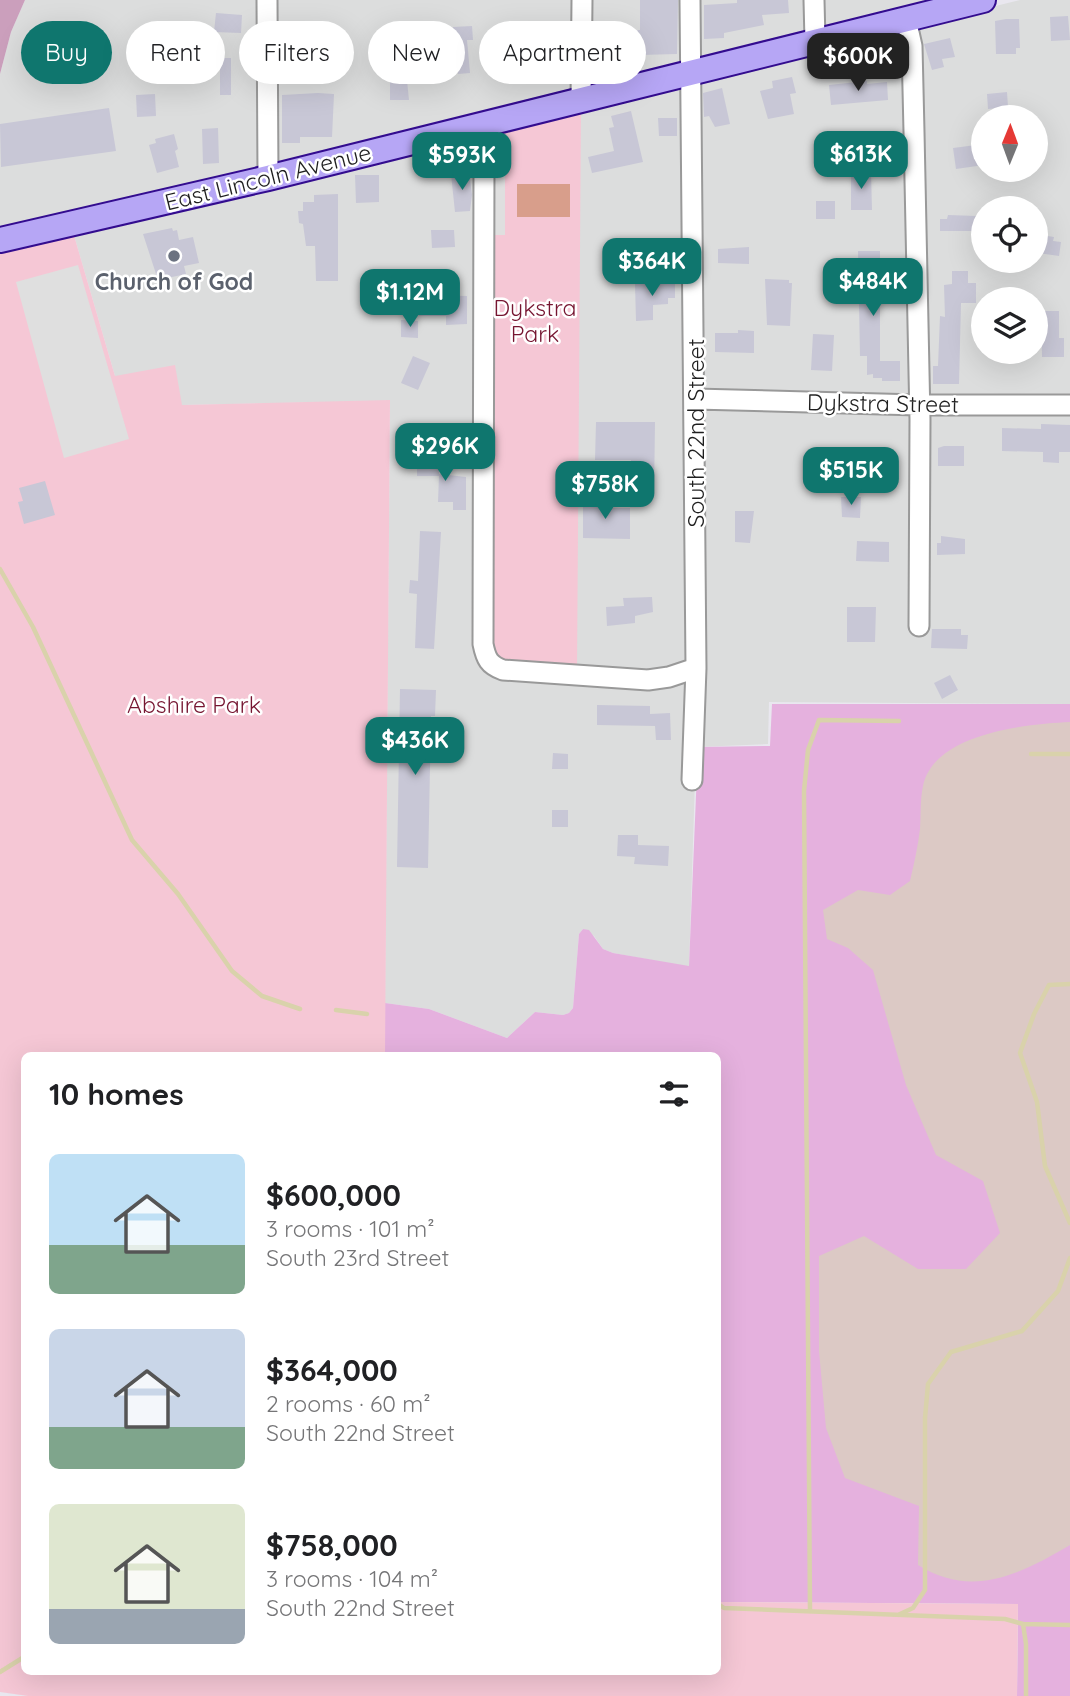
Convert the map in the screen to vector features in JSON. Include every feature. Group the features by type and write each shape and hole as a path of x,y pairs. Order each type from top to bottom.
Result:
{"main road":[{"name":"East Lincoln Avenue","path":"0,240 268,178 983,0"}],"street":[{"path":"267,0 268,178"},
{"path":"580,100 582,0"},
{"name":"South 22nd Street","path":"690,0 696,668 692,780"},
{"path":"814,0 815,41"},
{"path":"906,19 912,46 919,626"},
{"path":"481,125 484,160 485,656 493,667 516,671 648,680 669,677 696,668"},
{"name":"Dykstra Street","path":"695,399 918,405 1070,405"}],"shaded area":[{"path":"0,0 25,0 11,32 0,74"},
{"path":"25,0 952,0 782,42 646,72 646,21 479,21 479,84 598,84 0,229 0,74 11,32"},
{"path":"1020,0 1070,0 1070,704 769,702 768,744 698,747 689,967 613,953 603,949 594,936 583,929 579,934 573,1008 563,1015 535,1012 507,1038 429,1009 385,1003 390,401 182,405 115,376 73,232"},
{"path":"491,161 505,161 505,235 490,235"},
{"path":"517,184 570,184 570,217 517,217"},
{"path":"78,265 129,439 64,458 16,282"},
{"path":"772,704 1070,704 1070,1696 1017,1696 1018,1604 721,1602 721,1052 385,1052 385,1003 429,1009 507,1038 535,1012 563,1015 569,1013 573,1008 579,934 583,929 589,930 603,949 613,953 689,966 698,747 770,746"},
{"path":"1070,722 1070,1545 1033,1565 996,1579 958,1580 938,1575 918,1565 919,1506 845,1478 826,1428 819,1351 819,1256 864,1236 918,1269 966,1269 1000,1233 983,1181 936,1155 906,1085 873,970 848,948 827,939 823,910 858,890 890,895 910,881 919,835 923,786 931,768 944,754 963,743 1007,729"}],"green space":[{"name":"Dykstra Park","path":"581,110 577,671 498,663 488,642 491,134"},
{"name":"Abshire Park","path":"73,232 115,376 175,365 182,405 390,400 385,1052 21,1052 21,1675 721,1675 721,1602 1018,1604 1017,1696 28,1696 0,1692 0,250"}],"building":[{"path":"640,0 678,0 677,54 646,55 646,21 640,21"},
{"path":"737,0 788,0 789,13 762,15 764,25 724,33 724,38 704,39 704,5 737,3"},
{"path":"216,13 242,15 239,33 225,32 225,21 215,21"},
{"path":"1068,16 1070,40 1051,41 1050,17"},
{"path":"1019,19 1020,48 1016,48 1016,54 996,54 995,21"},
{"path":"465,26 472,26 473,40 467,40 470,73 465,73"},
{"path":"950,38 955,57 942,59 944,67 932,70 924,44"},
{"path":"225,58 231,58 231,95 220,95 220,84 225,84"},
{"path":"792,77 796,93 790,94 794,114 768,119 760,91 773,88 772,81"},
{"path":"867,81 867,84 887,82 888,100 831,105 829,85"},
{"path":"390,84 407,84 409,100 390,100"},
{"path":"722,88 730,124 715,127 709,116 704,117 703,93"},
{"path":"1007,92 1008,105 988,105 987,94"},
{"path":"155,94 156,116 137,117 136,95"},
{"path":"334,94 332,137 300,137 300,143 282,143 282,95"},
{"path":"109,108 116,151 1,167 0,124"},
{"path":"631,111 643,162 592,173 588,157 614,151 609,128 614,127 611,116"},
{"path":"658,118 677,118 677,136 659,136"},
{"path":"218,128 219,163 203,164 202,129"},
{"path":"174,134 179,167 157,173 149,145 156,143 155,139"},
{"path":"971,146 971,167 956,169 953,148"},
{"path":"469,172 472,195 470,211 455,212 451,174"},
{"path":"851,172 871,172 872,210 851,210"},
{"path":"355,175 379,175 379,202 356,203"},
{"path":"338,194 338,281 316,281 315,246 306,246 298,211 303,211 303,202 314,202 314,195"},
{"path":"816,201 835,201 835,219 816,219"},
{"path":"948,215 971,216 971,231 940,231 940,219 947,219"},
{"name":"Church of God","path":"172,228 173,231 177,230 179,240 193,237 199,263 184,266 186,274 158,280 143,234"},
{"path":"431,230 454,230 455,247 432,248"},
{"path":"1048,236 1054,237 1053,241 1061,242 1059,256 1048,254"},
{"path":"749,247 749,264 718,263 718,249"},
{"path":"858,251 880,251 880,361 900,361 900,381 882,381 882,378 873,378 873,374 867,375 867,356 860,356"},
{"path":"952,271 968,271 968,283 976,283 976,287 971,287 971,303 961,303 959,384 933,384 933,366 938,366 940,316 945,317 944,285 952,284"},
{"path":"765,279 789,280 789,283 792,283 790,326 767,325"},
{"path":"675,282 675,298 668,298 668,304 653,305 653,320 636,321 635,284"},
{"path":"418,295 467,296 467,324 446,325 446,316 419,316"},
{"path":"1048,311 1059,311 1059,338 1064,338 1064,357 1048,357"},
{"path":"401,320 418,321 418,338 401,337"},
{"path":"738,330 754,331 754,353 715,352 715,333 738,333"},
{"path":"813,334 834,335 832,371 811,370"},
{"path":"413,356 430,363 418,390 401,383"},
{"path":"596,422 655,422 654,495 631,495 631,460 595,460"},
{"path":"1041,424 1070,425 1070,452 1059,452 1059,463 1043,462 1043,452 1002,451 1002,428 1041,429"},
{"path":"964,446 964,466 938,466 938,448"},
{"path":"417,457 439,457 439,474 466,477 466,510 453,510 453,502 438,502 439,476 417,476"},
{"path":"45,481 55,515 24,524 18,502 23,501 19,488"},
{"path":"841,497 861,497 860,518 842,517"},
{"path":"583,500 606,501 606,508 630,508 630,539 583,538"},
{"path":"735,511 754,511 750,543 735,542"},
{"path":"420,531 441,532 434,649 415,648 417,594 409,593 410,580 418,581"},
{"path":"941,536 965,539 965,554 937,555 937,543 941,543"},
{"path":"857,541 889,542 889,562 856,561"},
{"path":"652,597 653,612 635,616 635,623 607,626 606,607 624,606 623,598"},
{"path":"847,607 876,607 875,642 847,642"},
{"path":"932,629 961,629 961,635 968,635 967,649 931,648"},
{"path":"950,675 958,690 942,699 934,683"},
{"path":"400,689 436,690 435,716 431,716 428,868 397,867"},
{"path":"597,705 650,706 650,714 670,713 671,740 656,740 655,726 597,725"},
{"path":"553,753 568,754 568,769 552,769"},
{"path":"552,810 568,810 568,827 552,827"},
{"path":"618,835 638,835 638,845 669,846 668,866 634,864 635,857 617,856"}],"waterway":[{"path":"0,569 33,627 132,840 178,894 232,971 262,996 300,1009"},
{"path":"810,1610 804,791 808,750 819,720 899,721"},
{"path":"1031,754 1070,754"},
{"path":"1070,984 1049,985 1034,1014 1020,1053 1037,1102 1045,1166 1070,1223"},
{"path":"336,1010 367,1014"},
{"path":"900,1614 913,1608 925,1590 925,1418 928,1384 951,1352 1022,1331 1058,1291 1070,1258"},
{"path":"721,1606 1005,1619 1023,1624 1026,1644 1026,1696"},
{"path":"1023,1624 1070,1625"},
{"path":"0,1672 21,1659"}],"place":[{"name":"Church of God","path":"174,256"}]}
